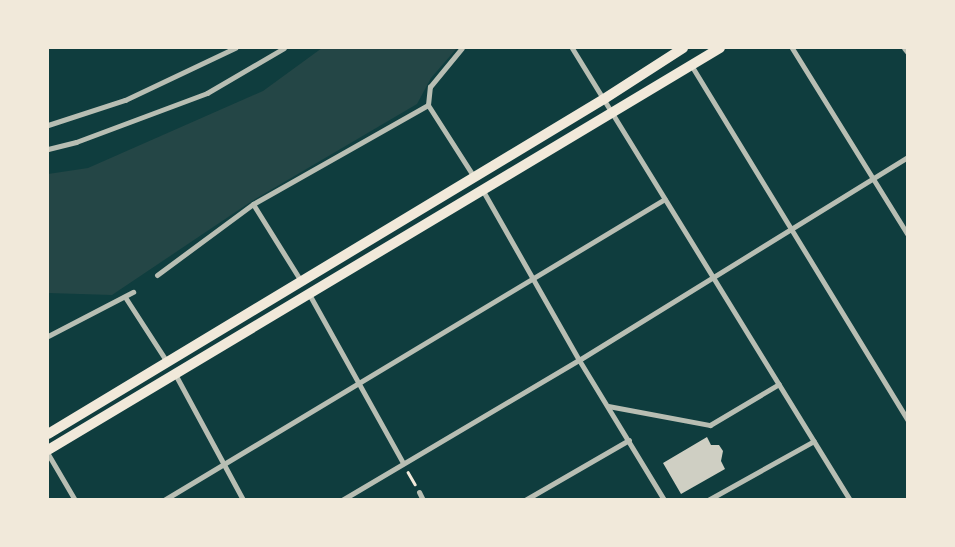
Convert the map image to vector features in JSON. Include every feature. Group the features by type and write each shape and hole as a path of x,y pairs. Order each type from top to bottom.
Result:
{"main road":[{"path":"48,434 604,99 681,48"},
{"path":"48,450 613,114 720,48"}],"street":[{"path":"48,125 125,100 235,48"},
{"path":"48,148 76,142 207,93 284,48"},
{"path":"462,48 430,88 428,105 474,177"},
{"path":"572,48 850,500"},
{"path":"792,48 908,235"},
{"path":"904,48 908,53"},
{"path":"691,65 908,420"},
{"path":"157,275 253,204 428,105"},
{"path":"342,500 579,360 908,157"},
{"path":"483,191 579,360 664,500"},
{"path":"164,500 534,280 665,199"},
{"path":"253,204 301,282"},
{"path":"48,336 125,298 133,292"},
{"path":"309,294 403,463"},
{"path":"125,298 167,362"},
{"path":"175,374 243,500"},
{"path":"608,406 710,425 779,384"},
{"path":"525,500 629,440"},
{"path":"708,500 814,441"},
{"path":"48,454 75,500"},
{"path":"419,492 423,500"}],"path":[{"path":"403,463 419,492"}],"shaded area":[{"path":"322,48 457,48 431,78 417,104 252,201 112,295 48,293 48,174 88,168 263,91"}],"building":[{"path":"707,437 711,445 719,445 723,451 721,461 725,469 681,494 663,463"}]}
